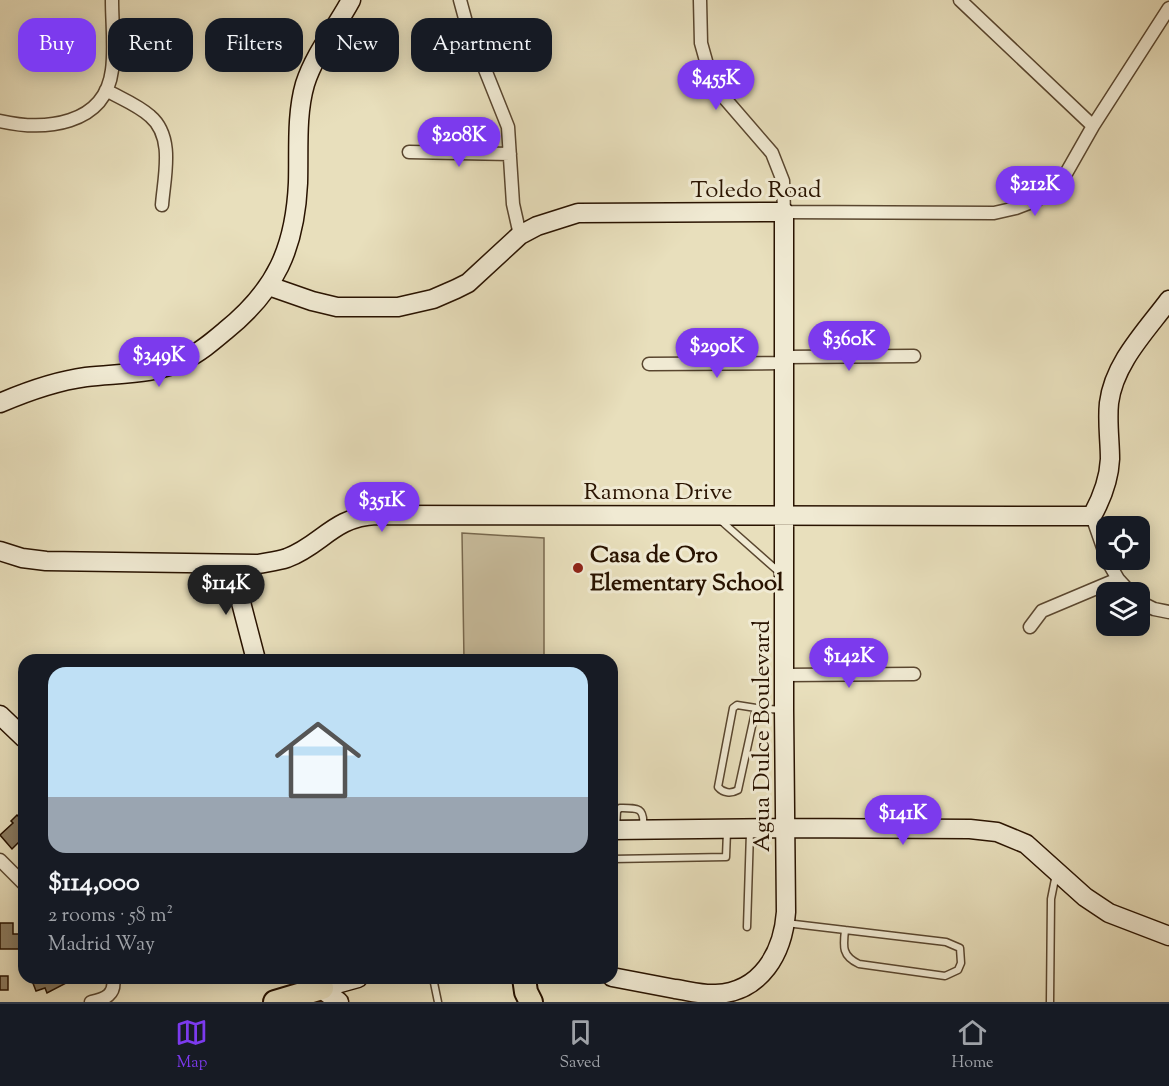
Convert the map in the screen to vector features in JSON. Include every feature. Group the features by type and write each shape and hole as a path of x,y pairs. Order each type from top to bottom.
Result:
{"highway":[{"path":"525,984 526,992 531,1002"},
{"path":"275,1002 323,989"}],"street":[{"path":"0,121 31,125 62,123 86,113 100,99 113,68 112,0"},
{"path":"0,404 33,390 66,380 150,371 184,360 203,349 238,321 269,286 284,258 296,212 299,123 305,84 312,66 351,0"},
{"path":"460,0 466,22 508,127 513,204 520,236"},
{"name":"Agua Dulce Boulevard","path":"618,978 706,994 738,989 759,978 773,960 781,943 786,922 783,181 772,153 721,94 708,68 701,43 700,0"},
{"path":"960,0 1093,126"},
{"name":"Toledo Road","path":"269,286 337,307 410,305 445,295 468,283 520,236 537,226 578,213 983,213 1016,208 1047,193 1064,177 1093,126 1169,8"},
{"path":"105,90 149,115 162,132 166,153 162,206"},
{"path":"409,152 510,154"},
{"path":"1096,527 1092,516 1109,472 1109,404 1114,383 1132,348 1169,300"},
{"path":"649,364 914,356"},
{"name":"Ramona Drive","path":"0,552 46,561 258,564 288,558 340,524 365,515 1092,516"},
{"path":"231,564 254,654"},
{"path":"1113,570 1121,582"},
{"path":"1030,627 1042,611 1118,579"},
{"path":"1150,607 1169,612"},
{"path":"784,675 914,674"},
{"path":"0,715 18,732"},
{"path":"618,830 786,828 970,829 997,832 1026,843 1085,897 1109,913 1169,936"},
{"path":"0,860 18,879"},
{"path":"91,1002 105,999 113,989 113,984"},
{"path":"323,989 339,984"}],"lane":[{"path":"714,515 784,577"},
{"path":"756,708 738,790 733,793 726,792 718,787 734,708 737,705 784,710"},
{"path":"747,927 750,828"},
{"path":"618,859 726,857 727,829"},
{"path":"1050,1002 1051,899 1057,872"},
{"path":"786,922 845,930 955,945 960,948 961,963 958,970 945,976 859,964 849,960 844,951 845,930"},
{"path":"434,984 438,1002"}],"shaded area":[{"path":"462,533 544,538 544,654 464,654"}],"building":[{"path":"18,816 18,843 12,849 0,835 13,823 11,821"},
{"path":"0,923 13,923 13,934 18,934 18,949 0,949"},
{"path":"0,976 8,976 8,990 0,990"},
{"path":"33,984 64,984 47,993 45,988 36,991"}],"place":[{"name":"Casa de Oro Elementary School","path":"578,568"}]}
